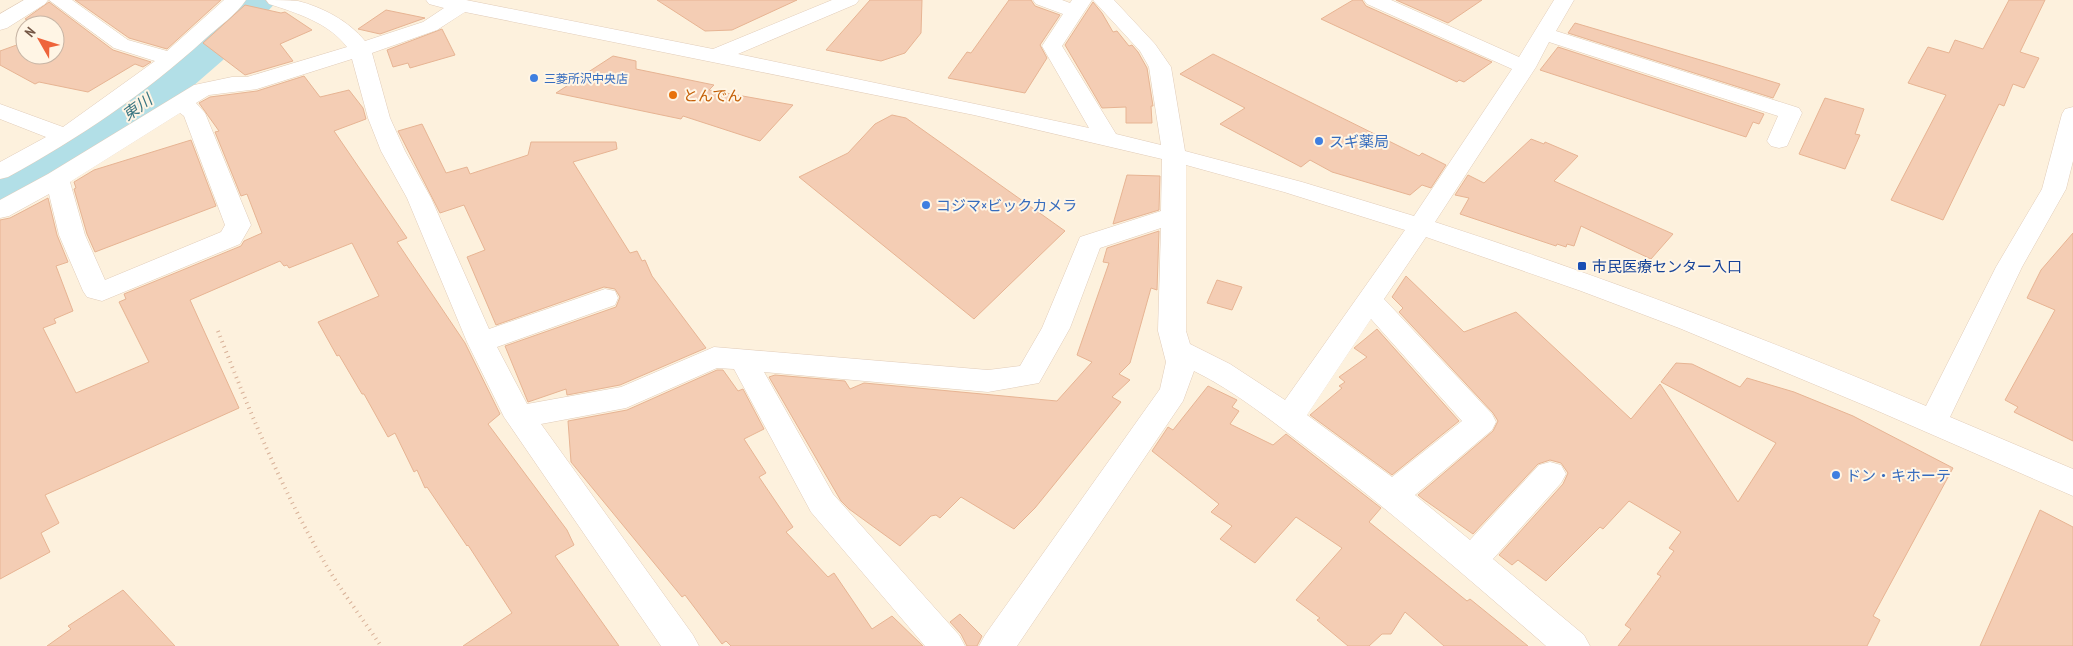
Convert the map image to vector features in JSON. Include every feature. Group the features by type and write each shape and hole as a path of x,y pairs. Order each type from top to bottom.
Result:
{"street":[{"path":"0,24 38,0"},
{"path":"59,0 121,44 171,59"},
{"path":"0,172 65,136 171,59 236,0"},
{"path":"276,0 302,8 354,39 360,49 379,118 393,151 419,198 481,342 519,417 680,646"},
{"path":"437,0 1013,117 1290,186 1421,226 1617,295 1934,421 2073,483"},
{"path":"715,56 849,0"},
{"path":"1043,0 1077,6 1052,46 1108,140"},
{"path":"997,646 1174,393 1181,375 1180,351 1172,331 1174,156 1160,67 1138,37 1103,0"},
{"path":"1374,0 1525,67"},
{"path":"1400,12 1420,0"},
{"path":"1288,417 1421,226 1525,67 1564,0"},
{"path":"0,210 57,179 202,90 232,84 248,84 360,49 430,26 462,6"},
{"path":"1544,34 1791,113 1779,141"},
{"path":"57,179 72,235 96,291 102,292 231,238 238,226 194,113 180,102"},
{"path":"0,111 65,136"},
{"path":"1934,421 2009,267 2054,189 2073,114"},
{"path":"519,417 626,397 714,357 988,381 1029,375 1042,357 1059,322 1089,244 1172,216"},
{"path":"481,342 605,298"},
{"path":"1369,299 1481,422 1393,495"},
{"path":"1180,351 1220,371 1288,417 1393,495 1572,646"},
{"path":"743,359 822,504 947,646"},
{"path":"1472,560 1550,474"}],"path":[{"path":"218,331 249,410 286,487 330,571 381,646"}],"building":[{"path":"75,0 221,0 167,49 129,38"},
{"path":"657,0 797,0 732,30 705,31"},
{"path":"870,0 922,0 921,33 905,53 881,61 826,50"},
{"path":"1009,0 1031,0 1035,6 1060,15 1040,45 1047,58 1025,93 948,78 967,52 971,53"},
{"path":"1353,0 1362,0 1366,6 1492,62 1464,82 1459,80 1457,82 1321,19"},
{"path":"1396,0 1482,0 1448,23"},
{"path":"2009,0 2045,0 2020,52 2039,58 2024,88 2013,84 2004,106 1999,104 1943,220 1891,200 1946,95 1908,83 1928,47 1949,53 1955,40 1983,49"},
{"path":"49,2 113,50 151,62 143,67 135,64 88,92 39,82 35,84 0,65 0,51 15,46 15,65 65,65 65,15 31,15"},
{"path":"1093,2 1113,32 1117,31 1129,46 1132,45 1147,68 1153,106 1151,106 1152,123 1126,123 1126,107 1102,108 1065,45"},
{"path":"245,5 281,13 285,12 312,30 280,44 293,61 245,75 203,43"},
{"path":"386,10 425,18 380,34 358,29"},
{"path":"1575,23 1780,84 1773,98 1568,33"},
{"path":"442,29 455,55 410,68 408,63 393,67 387,50"},
{"path":"1558,47 1764,114 1759,124 1753,122 1746,137 1540,70"},
{"path":"1213,54 1419,156 1422,153 1446,165 1431,188 1422,185 1410,195 1332,172 1310,160 1301,167 1220,124 1245,108 1180,74"},
{"path":"613,56 636,61 636,69 714,85 709,90 793,105 760,141 683,116 681,119 556,93"},
{"path":"304,76 320,97 349,90 363,108 366,119 334,131 407,238 397,242 465,343 500,414 488,424 567,530 574,545 555,556 619,646 463,646 512,613 468,545 427,487 425,488 417,470 414,472 395,433 388,437 364,394 362,394 339,355 337,356 318,322 379,296 352,243 289,268 280,261 190,300 239,408 45,495 59,523 41,533 50,552 0,579 0,220 10,218 48,198 57,235 68,262 56,266 73,311 54,319 56,323 43,328 76,393 149,362 119,302 126,299 124,294 241,246 244,241 262,233 247,194 241,196 215,132 219,131 199,103 210,97 257,91"},
{"path":"1825,98 1864,109 1855,134 1860,135 1845,169 1799,154"},
{"path":"892,115 906,118 1065,231 974,319 799,177 848,153 875,124"},
{"path":"422,124 446,173 467,167 470,174 528,155 531,142 616,142 617,149 573,162 630,253 637,251 642,261 645,260 652,276 706,348 620,385 567,395 566,389 528,402 505,346 616,307 620,297 615,289 604,287 496,325 467,257 485,250 464,205 440,213 398,131"},
{"path":"1531,139 1544,144 1545,142 1578,156 1554,181 1673,234 1651,259 1581,226 1574,246 1567,244 1566,247 1557,244 1556,246 1460,214 1469,198 1455,195 1468,175 1484,183"},
{"path":"191,140 216,206 95,252 87,234 74,189 76,188 74,182 94,170"},
{"path":"1127,175 1160,176 1159,210 1113,224"},
{"path":"1159,231 1157,290 1151,288 1130,363 1119,374 1130,380 1112,397 1121,402 1035,508 1014,529 961,497 940,518 936,515 931,516 900,546 849,509 841,501 769,377 775,375 845,381 850,389 864,383 1057,401 1092,362 1077,355 1109,263 1103,262 1107,248"},
{"path":"2073,233 2073,441 2014,412 2018,407 2005,400 2055,310 2027,298 2041,270"},
{"path":"1406,276 1464,332 1516,312 1631,419 1660,384 1738,502 1776,443 1661,382 1676,363 1692,364 1740,387 1747,378 1794,392 1853,416 1953,468 1873,616 1880,620 1867,646 1618,646 1631,629 1625,625 1661,576 1657,574 1674,551 1669,548 1681,532 1629,501 1603,529 1600,527 1546,581 1518,560 1512,565 1499,555 1563,484 1568,473 1561,463 1550,460 1538,464 1473,534 1418,495 1493,431 1498,421 1493,413 1399,312 1403,308 1392,297"},
{"path":"1217,280 1242,287 1232,310 1207,303"},
{"path":"1377,329 1459,421 1392,475 1310,415 1342,388 1339,386 1345,382 1339,377 1367,357 1354,348"},
{"path":"717,370 723,370 738,391 743,389 764,429 744,439 766,473 759,477 793,527 786,532 828,577 834,573 872,629 892,616 923,646 731,646 726,641 722,644 685,595 682,597 571,462 568,421 627,410"},
{"path":"1208,386 1237,400 1232,407 1239,411 1230,424 1273,445 1286,434 1381,508 1369,522 1467,601 1470,599 1528,646 1444,646 1405,612 1391,634 1382,634 1369,646 1348,646 1317,620 1320,618 1296,600 1342,548 1296,517 1255,563 1220,539 1232,526 1211,512 1219,504 1152,451 1168,427 1173,430"},
{"path":"2040,510 2073,527 2073,646 1980,646"},
{"path":"123,590 175,646 47,646 71,629 68,626"},
{"path":"960,614 982,636 977,646 967,646 961,634 950,622"}],"waterway":[{"name":"東川","path":"0,190 137,110 207,50 257,0"}],"place":[{"name":"三菱所沢中央店","path":"534,78"},
{"name":"とんでん","path":"673,95"},
{"name":"スギ薬局","path":"1319,141"},
{"name":"コジマ×ビックカメラ","path":"926,205"},
{"name":"市民医療センター入口","path":"1582,266"},
{"name":"ドン・キホーテ","path":"1836,475"}]}
